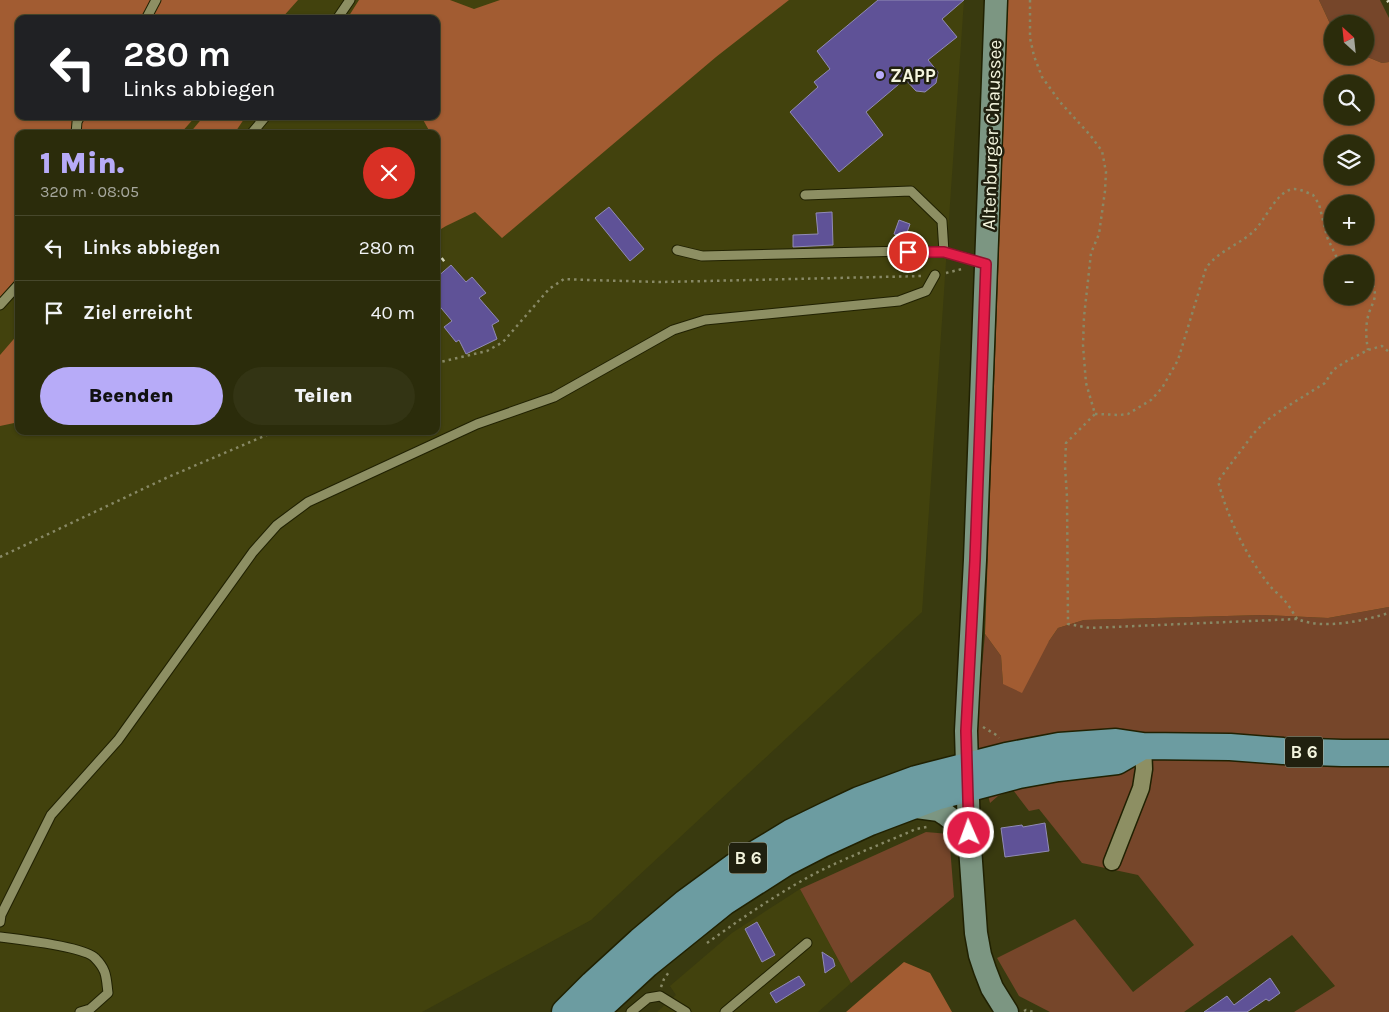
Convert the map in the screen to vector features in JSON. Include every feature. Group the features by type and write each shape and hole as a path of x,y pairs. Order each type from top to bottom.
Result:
{"main road":[{"name":"Altenburger Chaussee","path":"996,0 975,560 966,731 969,833 976,933 980,955 992,988 1007,1012"},
{"name":"B 6","path":"596,1012 647,964 744,888 822,844 909,806 1006,756 1059,746 1116,742 1143,746 1389,753"},
{"name":"B 6","path":"565,1012 640,941 685,903 734,867 792,832 860,800 916,778 967,777"},
{"name":"B 6","path":"909,806 939,810 969,833"}],"street":[{"path":"1112,862 1141,788 1144,770 1143,746"}],"lane":[{"path":"148,15 156,0"},
{"path":"340,15 350,0"},
{"path":"254,130 263,120"},
{"path":"805,194 912,191 942,221 944,252"},
{"path":"677,250 702,256 944,252 986,264"},
{"path":"0,922 1,915 51,815 118,740 253,552 277,525 308,502 477,424 554,396 674,330 705,320 899,301 926,291 935,275"},
{"path":"0,304 15,288"},
{"path":"0,937 62,946 94,956 106,973 108,993 90,1009 80,1012"},
{"path":"725,1012 807,944"},
{"path":"631,1012 648,998 660,996 686,1012"}],"path":[{"path":"1030,0 1030,38 1042,77 1060,102 1102,151 1106,172 1099,234 1091,254 1084,317 1083,345 1086,383 1095,414"},
{"path":"1336,255 1327,238 1319,204 1313,195 1296,188 1287,191 1254,230 1211,261 1206,268 1178,360 1162,388 1151,400 1128,414 1095,414 1066,443 1068,624 1090,628 1297,619 1308,623 1327,625 1389,613"},
{"path":"440,362 487,351 503,342 549,289 564,279 662,282 935,275 986,264"},
{"path":"1368,350 1366,325 1372,305"},
{"path":"1297,619 1284,599 1271,588 1245,548 1223,498 1218,481 1254,433 1266,421 1325,383 1333,370 1368,350 1382,346 1389,352"},
{"path":"0,557 166,478 267,435"},
{"path":"703,946 767,902 814,874 916,829 936,825 945,814"},
{"path":"660,996 660,987 671,971"},
{"path":"1022,1012 1026,1010 1034,1012"}],"shaded area":[{"path":"0,0 964,0 922,612 591,920 422,1012 0,1012"},
{"path":"0,0 298,0 285,15 15,15 15,120 192,120 184,130 15,130 15,280 0,297"},
{"path":"359,0 450,0 474,9 500,0 789,0 716,57 502,238 475,212 440,230 440,130 429,130 423,120 440,120 440,15 350,15"},
{"path":"1008,0 1319,0 1326,15 1324,15 1324,65 1374,65 1374,60 1382,63 1389,62 1389,607 1328,618 1262,615 1084,620 1058,628 1049,641 1022,693 1003,684 1001,656 985,634"},
{"path":"1319,0 1380,0 1389,18 1389,62 1382,63 1374,60 1374,15 1326,15"},
{"path":"201,120 243,120 237,130 192,130"},
{"path":"15,338 15,423 0,426 0,355"},
{"path":"1389,607 1389,1012 1294,1012 1335,986 1292,935 1184,1012 1050,1012 1019,996 997,958 1075,919 1133,992 1194,945 1138,875 1082,863 1039,809 1029,811 1013,790 998,796 990,803 975,743 985,634 1001,656 1003,684 1049,641 1058,628 1084,620 1262,615 1328,618"},
{"path":"926,832 949,834 954,897 851,983 800,889"},
{"path":"800,889 851,983 818,1012 657,1012 676,995 670,986 732,933"},
{"path":"904,962 930,973 952,1012 846,1012"}],"building":[{"name":"ZAPP","path":"878,0 964,0 942,19 957,37 928,60 938,72 936,83 925,92 916,91 905,79 866,112 883,135 839,172 790,112 818,87 814,82 830,69 817,51"},
{"path":"609,207 644,249 630,261 595,218"},
{"path":"832,212 833,245 793,247 793,235 818,234 816,213"},
{"path":"899,220 910,224 905,238 894,234"},
{"path":"451,265 466,282 472,277 486,293 479,298 499,321 492,325 497,339 466,354 459,340 456,342 444,327 452,321 440,307 440,275"},
{"path":"1045,823 1049,851 1005,857 1001,828"},
{"path":"757,922 775,955 762,962 745,929"},
{"path":"822,952 833,959 835,966 825,973"},
{"path":"799,976 805,985 776,1003 770,993"},
{"path":"1270,978 1280,993 1269,1001 1266,999 1247,1012 1204,1012 1227,996 1234,1005"}],"railway":[{"path":"440,262 445,258"}],"place":[{"name":"ZAPP","path":"880,75"}],"route":[{"path":"908,252 944,252 986,264 975,560 966,731 969,833"}]}
